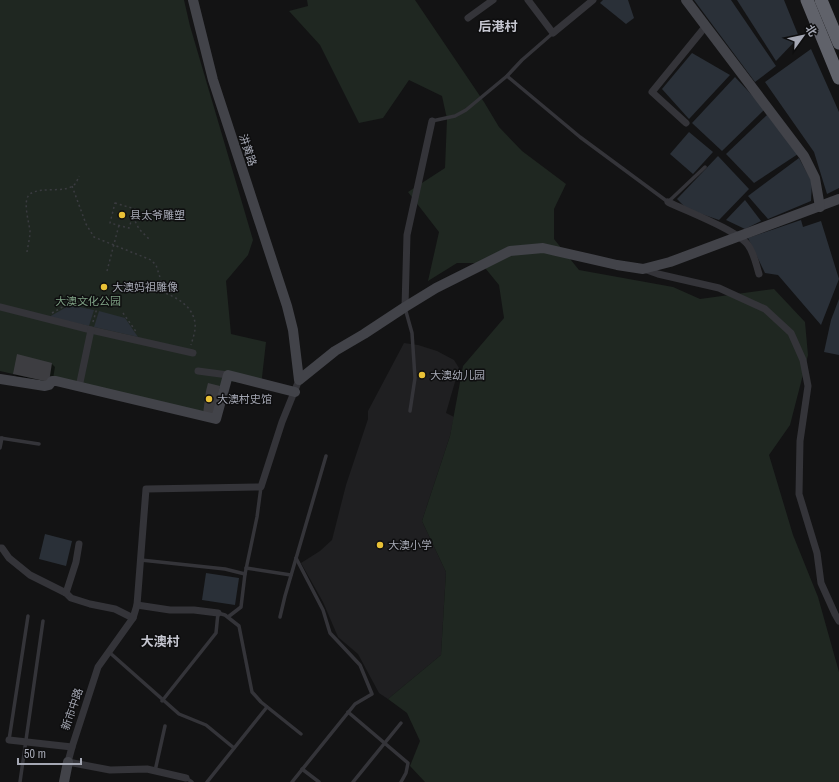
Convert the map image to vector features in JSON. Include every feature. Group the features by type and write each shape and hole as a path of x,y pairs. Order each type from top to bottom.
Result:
{"highway":[{"path":"807,0 839,78"},
{"path":"821,0 839,43"}],"main road":[{"name":"汫黄路","path":"192,0 213,80 287,306 293,330 299,380"},
{"path":"686,0 804,156 815,178 820,206"},
{"path":"299,380 335,351 436,288 510,251 543,248 617,266 643,268 670,262 839,199"},
{"path":"0,379 45,386 49,385 52,381 56,381 216,419 228,375 294,392"},
{"name":"新市中路","path":"64,782 68,762"}],"street":[{"path":"468,18 493,0"},
{"path":"528,0 553,33 593,0"},
{"path":"686,123 652,92 705,27"},
{"path":"405,307 407,235 432,121"},
{"path":"668,202 738,236 748,245 755,259 759,274"},
{"path":"643,268 658,274 719,288 765,309 791,333 803,360 808,386 800,441 799,494 817,553 821,583 839,621"},
{"path":"0,307 192,353"},
{"path":"79,387 91,330"},
{"path":"198,371 228,375"},
{"path":"261,487 282,422 299,380"},
{"name":"新市中路","path":"68,762 98,667 133,618 137,605 146,489 261,487"},
{"path":"66,593 76,562 79,544"},
{"path":"0,548 2,548 9,558 30,575 66,593 71,598 90,604 115,609 133,618"},
{"path":"137,605 170,610 194,610 218,613"},
{"path":"9,740 72,747"},
{"path":"68,762 110,770 146,769 189,780"}],"lane":[{"path":"432,121 455,116 466,110 507,76 522,60 553,33"},
{"path":"507,76 580,137 668,202 705,167"},
{"path":"405,307 412,333 414,378 410,411"},
{"path":"0,448 1,438 39,444"},
{"path":"280,617 326,456"},
{"path":"228,617 241,607 244,574 257,517 261,487"},
{"path":"292,782 355,704 372,694 360,665 330,633 324,610 296,558"},
{"path":"141,560 225,569 244,574"},
{"path":"246,568 291,575"},
{"path":"162,701 216,633 218,613 228,617 239,626 252,692 267,707 301,734"},
{"path":"9,740 28,616"},
{"path":"20,782 27,742 43,620"},
{"path":"108,652 162,701 179,714 206,726 234,748"},
{"path":"207,782 267,707"},
{"path":"348,712 408,763 406,773 401,782"},
{"path":"353,782 401,723"},
{"path":"155,771 165,726"},
{"path":"302,769 319,782"}],"path":[{"path":"27,252 30,230 26,201 30,193 69,188 74,185 79,176"},
{"path":"72,186 86,224 94,237 151,260 156,265 165,293 184,302 191,312 195,322 192,353"},
{"path":"115,203 135,209 132,217 129,228 110,223 115,203"},
{"path":"132,217 139,228 150,240"},
{"path":"107,271 120,225"},
{"path":"43,318 73,301"},
{"path":"94,318 97,308"},
{"path":"123,313 144,342"}],"shaded area":[{"path":"603,0 628,0 634,18 626,24 600,3"},
{"path":"694,0 731,0 776,66 755,82"},
{"path":"737,0 784,0 799,37 776,61"},
{"path":"811,49 839,112 839,188 827,194 814,152 765,82"},
{"path":"692,53 730,75 689,119 662,89"},
{"path":"735,77 765,109 722,151 692,123"},
{"path":"767,115 798,154 754,183 726,154"},
{"path":"689,132 713,152 693,174 670,154"},
{"path":"718,156 749,189 719,220 687,209 677,199"},
{"path":"799,158 812,182 811,201 768,219 748,196"},
{"path":"745,200 761,221 745,229 726,220"},
{"path":"801,220 803,227 821,221 839,279 821,325 778,275 765,273 748,238"},
{"path":"839,299 839,355 824,352 831,320"},
{"path":"70,305 94,310 89,326 49,317"},
{"path":"99,311 125,318 138,337 94,327"},
{"name":"大澳小学","path":"404,343 418,345 437,351 454,360 459,368 446,413 454,417 450,436 422,521 446,572 441,655 388,699 379,693 358,654 338,637 323,602 301,563 320,551 332,540 346,485 368,419 368,411"},
{"path":"45,534 72,541 66,566 39,559"},
{"path":"206,573 239,578 235,605 202,600"}],"green space":[{"name":"大澳文化公园","path":"0,0 184,0 190,26 253,240 248,255 226,281 231,334 266,342 261,386 229,381 217,421 0,371"},
{"path":"307,0 415,0 484,102 499,127 522,151 566,184 554,209 554,239 579,270 673,287 700,299 774,289 805,322 808,355 790,425 769,455 793,535 818,597 839,672 839,782 425,782 410,766 420,741 407,713 388,699 441,655 446,572 422,521 450,436 463,366 504,318 499,285 481,263 457,263 428,281 439,232 408,192 445,168 447,119 442,96 409,80 383,118 359,123 320,45 289,11 308,6"}],"building":[{"path":"17,354 52,363 49,382 13,374"},
{"path":"208,383 220,386 213,416 203,414"}],"place":[{"name":"县太爷雕塑","path":"122,215"},
{"name":"大澳妈祖雕像","path":"104,287"},
{"name":"大澳幼儿园","path":"422,375"},
{"name":"大澳村史馆","path":"209,399"},
{"name":"大澳小学","path":"380,545"}],"district":[{"name":"后港村","path":"498,26"},
{"name":"大澳村","path":"160,641"}]}
